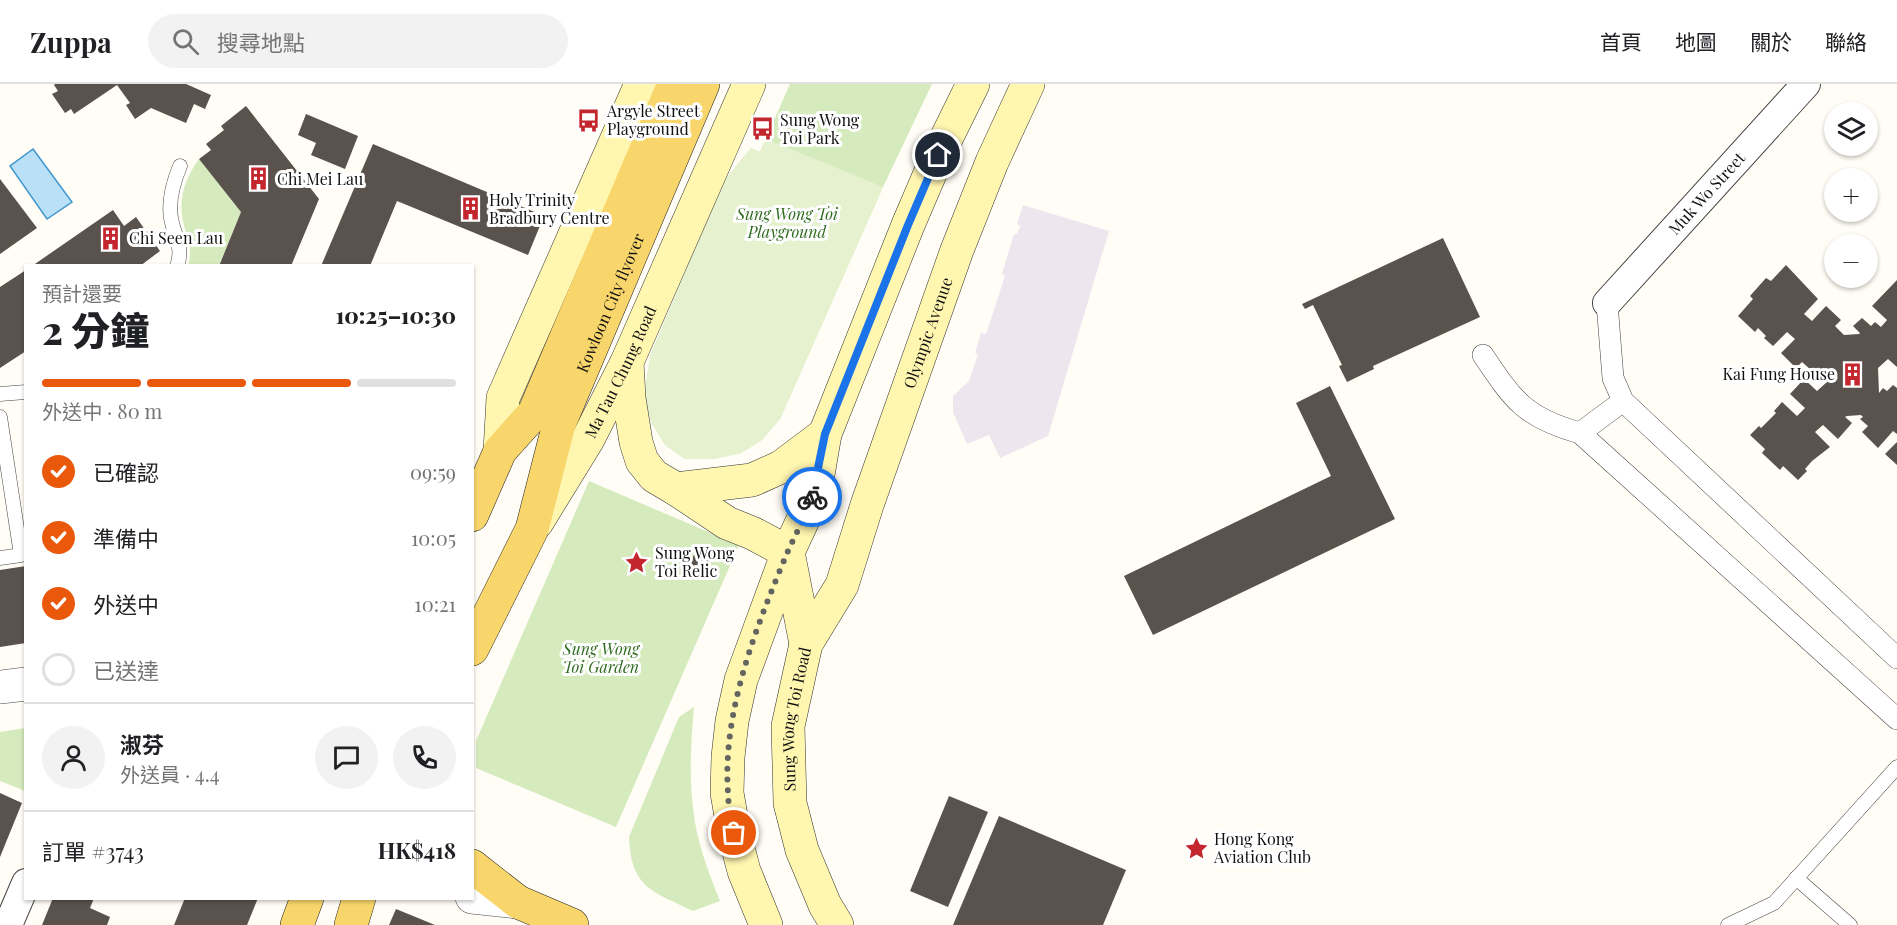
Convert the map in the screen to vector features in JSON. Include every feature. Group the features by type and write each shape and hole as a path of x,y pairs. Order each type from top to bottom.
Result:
{"main road":[{"path":"474,511 501,451 503,398 641,84"},
{"name":"Kowloon City flyover","path":"532,529 559,424 655,161 674,84"},
{"name":"Kowloon City flyover","path":"501,451 534,413 655,161 703,84"},
{"name":"Ma Tau Chung Road","path":"474,645 532,529 588,439 627,362 749,84"},
{"path":"766,925 744,871 734,833 728,793 728,757 732,721 741,680 788,552 816,486 825,434 912,215 973,84"},
{"name":"Olympic Avenue","path":"842,585 867,505 957,250 992,162 1028,84"},
{"path":"627,362 636,442 642,461 654,476 727,524 752,533 788,552"},
{"path":"676,489 752,480 781,466 825,434"},
{"path":"788,552 806,644"},
{"name":"Sung Wong Toi Road","path":"837,925 825,905 802,850 790,803 788,726 806,644 842,585"},
{"path":"474,868 518,902 572,925"},
{"path":"297,925 306,900"},
{"path":"351,925 358,900"}],"street":[{"name":"Muk Wo Street","path":"1607,303 1806,84"},
{"path":"1607,303 1613,378 1623,401 1897,658"},
{"path":"1483,355 1507,392 1530,414 1558,427 1580,433 1897,719"},
{"path":"1580,433 1623,401"},
{"path":"0,687 24,684"},
{"path":"8,925 24,888"},
{"path":"474,897 518,902"}],"lane":[{"path":"177,264 180,249 171,219 170,201 173,183 180,166"},
{"path":"0,394 24,392"},
{"path":"0,417 21,555 0,558"},
{"path":"1728,925 1774,903 1897,766"},
{"path":"1796,878 1850,925"}],"shaded area":[{"path":"1023,205 1109,231 1048,436 1000,458 989,435 967,444 953,412 953,396 969,381 978,354 975,353 981,333 986,334 1005,276 1002,274 1014,234 1017,234 1020,226 1017,224"}],"green space":[{"name":"Sung Wong Toi Playground","path":"790,84 932,84 883,187 780,419 762,440 741,453 714,459 685,459 665,445 651,422 650,356 724,181 751,148 760,152"},
{"name":"Sung Wong Toi Playground","path":"766,139 883,187 780,419 762,440 741,453 714,459 685,459 665,445 651,422 644,394 650,356 724,181 751,148 760,152"},
{"path":"199,159 241,212 219,264 188,264 190,247 183,219 182,201 189,176"},
{"name":"Sung Wong Toi Garden","path":"589,481 739,545 616,827 476,768 476,741"},
{"path":"694,707 691,770 695,820 703,855 720,901 693,911 655,892 639,878 634,867 629,837 679,717"},
{"path":"24,728 24,791 0,781 0,732"}],"water":[{"path":"33,149 72,202 47,219 10,166"}],"building":[{"path":"55,84 186,84 211,95 205,109 194,104 186,123 151,108 135,119 126,105 130,103 117,85 74,114 71,109 65,113 52,94 58,91"},
{"name":"Chi Mei Lau","path":"246,106 319,199 292,264 220,264 241,212 199,159 211,150 206,144 224,130 221,126"},
{"path":"306,114 358,136 345,169 311,155 316,143 298,135"},
{"name":"Holy Trinity Bradbury Centre","path":"373,144 544,216 528,255 397,201 371,264 322,264"},
{"path":"0,179 37,228 0,254"},
{"name":"Chi Seen Lau","path":"113,210 124,226 136,217 160,251 143,264 35,264"},
{"path":"1443,238 1480,317 1373,366 1374,369 1347,382 1339,366 1342,365 1313,305 1305,309 1302,304"},
{"name":"Kai Fung House","path":"1786,265 1818,299 1804,314 1812,321 1826,306 1841,320 1835,326 1844,335 1859,334 1853,326 1862,318 1871,326 1875,322 1881,327 1887,320 1872,306 1897,280 1897,367 1888,359 1878,368 1879,393 1883,388 1887,391 1893,385 1897,388 1897,434 1893,431 1878,448 1862,432 1868,426 1860,419 1863,417 1861,415 1845,417 1852,423 1838,439 1823,425 1815,432 1830,447 1812,461 1805,469 1807,471 1798,480 1783,466 1780,470 1762,453 1765,449 1750,435 1776,413 1774,411 1782,402 1797,416 1805,408 1790,394 1804,379 1817,391 1827,382 1827,369 1811,370 1802,362 1796,368 1781,353 1795,339 1787,332 1773,346 1758,328 1755,332 1738,316 1753,299 1750,296 1766,278 1771,281"},
{"path":"24,271 24,352 0,368 0,287"},
{"path":"1330,386 1395,519 1153,635 1124,576 1331,476 1296,403"},
{"path":"1897,442 1897,465 1885,454"},
{"path":"695,553 710,559 705,572 689,565"},
{"path":"24,566 24,643 0,647 0,570"},
{"path":"0,793 22,803 0,857"},
{"path":"949,796 988,812 948,907 910,891"},
{"path":"999,816 1126,870 1103,925 953,925"},
{"path":"52,900 93,900 90,908 110,917 107,925 42,925"},
{"path":"184,900 257,900 247,925 174,925"},
{"path":"396,909 418,918 435,925 389,925"}],"way so far":[{"path":"734,833 728,793 728,757 732,721 741,680 788,552 812,497"}],"place":[{"name":"Argyle Street Playground","path":"589,120"},
{"name":"Sung Wong Toi Park","path":"762,129"},
{"name":"Chi Mei Lau","path":"259,179"},
{"name":"Holy Trinity Bradbury Centre","path":"471,209"},
{"name":"Chi Seen Lau","path":"111,238"},
{"name":"Kai Fung House","path":"1853,374"},
{"name":"Sung Wong Toi Relic","path":"637,562"},
{"name":"Hong Kong Aviation Club","path":"1196,848"}],"route":[{"path":"812,497 825,434 938,155"}]}
